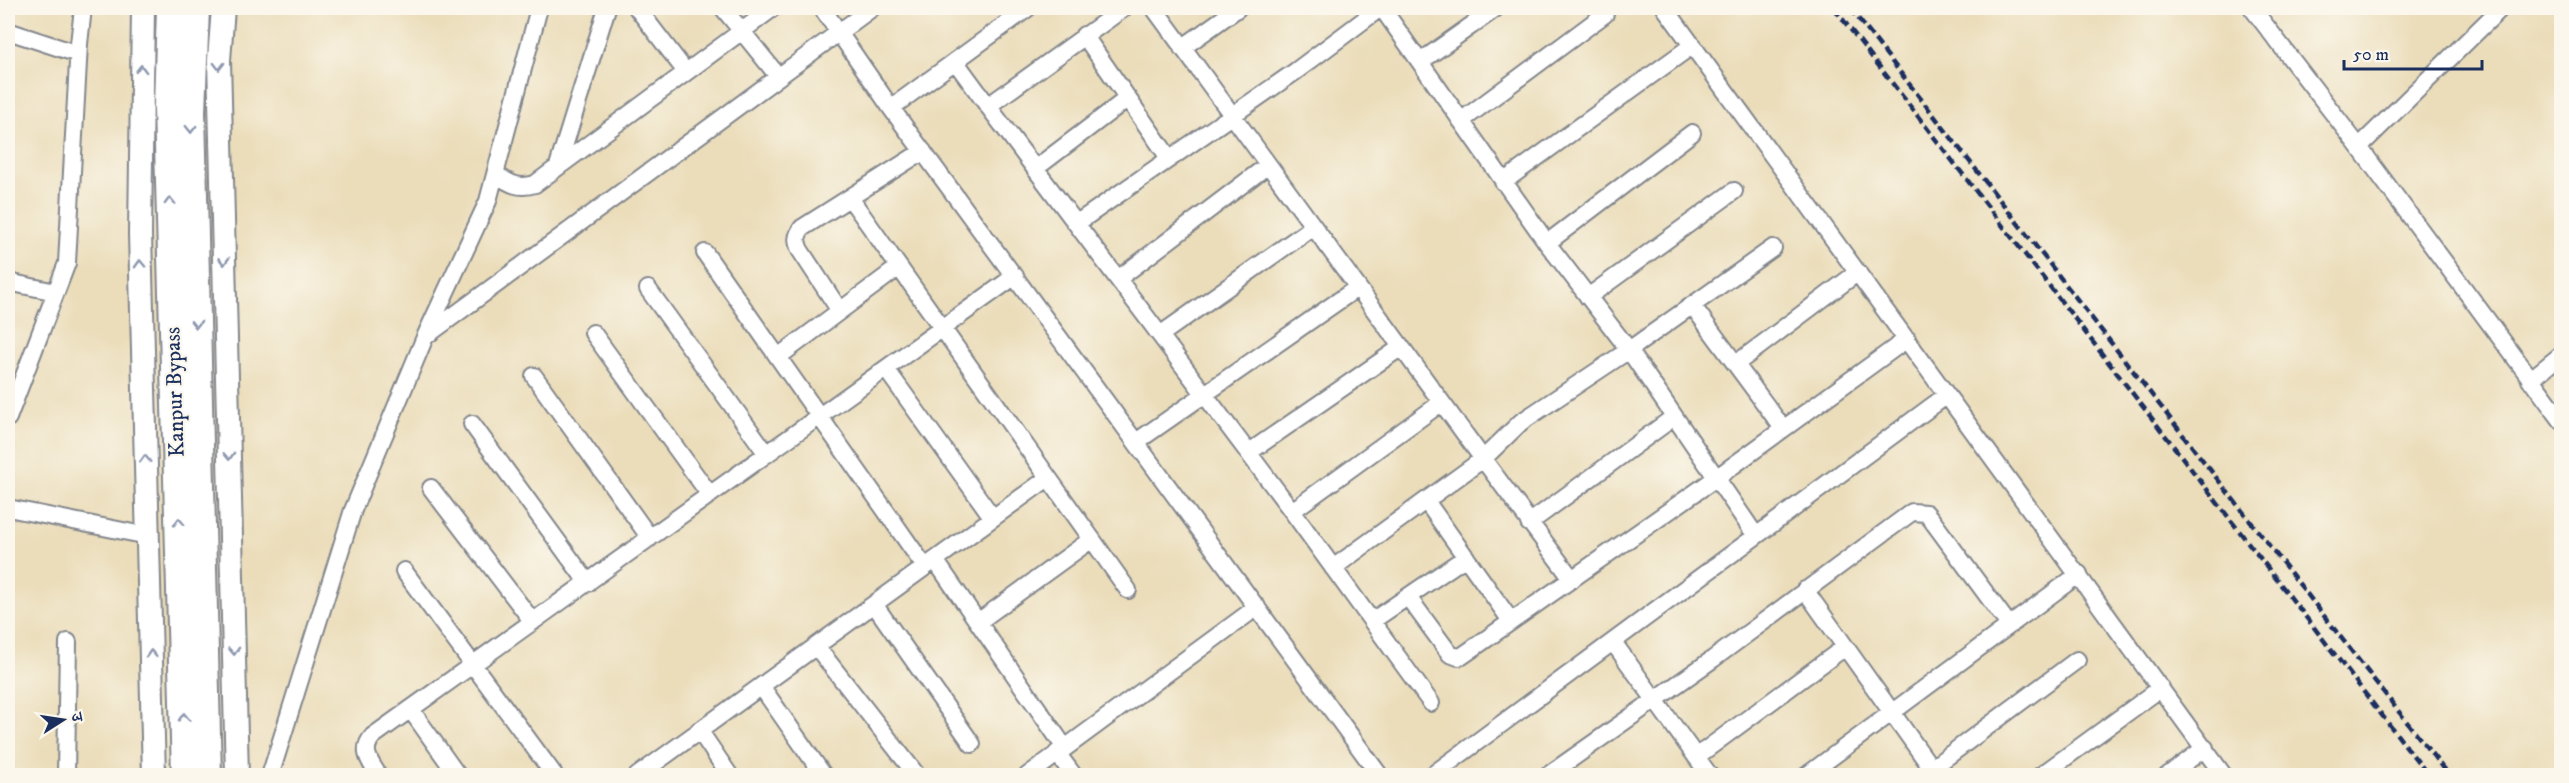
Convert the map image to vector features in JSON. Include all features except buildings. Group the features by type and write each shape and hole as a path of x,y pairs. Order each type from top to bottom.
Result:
{"highway":[{"name":"Kanpur Bypass","path":"171,8 168,107 186,776"},
{"name":"Kanpur Bypass","path":"195,8 191,112 207,776"}],"main road":[{"path":"143,8 140,234 154,776"},
{"path":"223,8 219,71 237,776"}],"street":[{"path":"8,418 14,383 67,263 78,54 83,8"},
{"path":"270,776 353,510 425,337 488,201 497,175 539,8"},
{"path":"558,166 607,8"},
{"path":"637,8 686,72"},
{"path":"723,8 778,76"},
{"path":"497,175 510,184 526,187 535,184 773,8"},
{"path":"822,8 891,108 1380,776"},
{"path":"425,337 872,8"},
{"path":"891,108 1028,8"},
{"path":"988,106 1124,8"},
{"path":"1154,8 1400,348 1572,579"},
{"path":"1182,48 1238,8"},
{"path":"1077,223 1329,48 1381,8 1547,243 1629,350 1756,536"},
{"path":"1420,62 1496,8"},
{"path":"1665,8 2224,776"},
{"path":"2252,8 2359,147 2562,421"},
{"path":"2359,147 2501,8"},
{"path":"1461,121 1605,14"},
{"path":"8,31 78,54"},
{"path":"1084,35 1169,158"},
{"path":"1503,182 1693,45"},
{"path":"955,61 1292,512 1431,703"},
{"path":"1036,168 1128,98"},
{"path":"1547,243 1692,133"},
{"path":"840,311 800,250 796,242 797,235 802,228 923,151"},
{"path":"1118,279 1268,165"},
{"path":"1588,297 1734,191"},
{"path":"850,198 1128,590"},
{"path":"1160,335 1312,227"},
{"path":"1333,568 1483,459 1521,422 1629,350 1773,248"},
{"path":"705,253 820,416 930,563 978,622 1061,750 1074,776"},
{"path":"778,357 899,267"},
{"path":"1737,363 1858,272"},
{"path":"379,776 368,759 366,749 369,740 1015,276"},
{"path":"8,282 56,292"},
{"path":"1136,442 1357,288"},
{"path":"648,289 767,454"},
{"path":"1692,305 1782,427"},
{"path":"593,333 710,495"},
{"path":"1408,597 1453,657 1462,656 1716,478 1782,427 1907,339"},
{"path":"1248,453 1400,348"},
{"path":"2530,380 2562,354"},
{"path":"886,369 993,518"},
{"path":"534,376 650,538"},
{"path":"1431,776 1947,395"},
{"path":"1292,512 1441,402"},
{"path":"1529,523 1674,417"},
{"path":"472,424 588,583"},
{"path":"642,774 699,730 1048,478"},
{"path":"431,488 533,622"},
{"path":"1426,501 1510,621"},
{"path":"8,508 147,536"},
{"path":"1547,776 1912,512 1926,513 2009,626"},
{"path":"978,622 1092,539"},
{"path":"1372,621 1466,557"},
{"path":"404,571 555,776"},
{"path":"1806,776 2079,574"},
{"path":"1805,590 1934,772 2077,660"},
{"path":"874,604 972,744"},
{"path":"1027,776 1257,607"},
{"path":"66,776 68,642"},
{"path":"1613,642 1710,776"},
{"path":"816,646 915,773"},
{"path":"1696,757 1845,647"},
{"path":"761,686 824,776"},
{"path":"2040,776 2161,688"},
{"path":"411,710 458,776"},
{"path":"699,730 730,776"},
{"path":"2167,776 2205,748"}],"railway":[{"path":"1834,8 2429,776"},
{"path":"1850,8 2449,776"}]}
